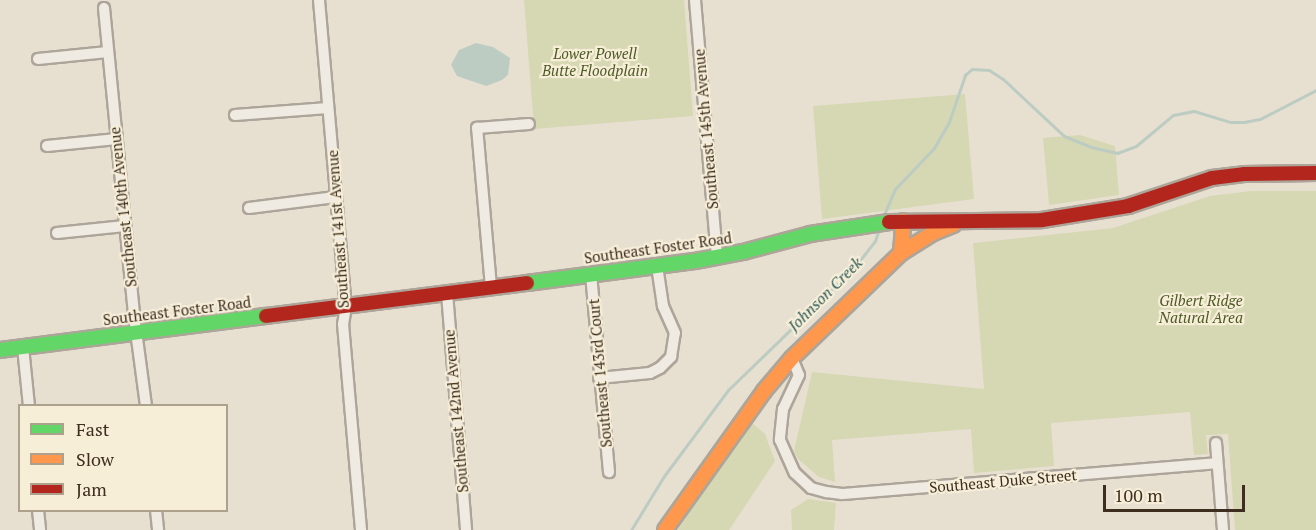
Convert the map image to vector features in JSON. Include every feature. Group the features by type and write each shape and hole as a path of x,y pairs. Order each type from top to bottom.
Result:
{"main road":[{"name":"Southeast Foster Road","path":"0,350 717,258 850,226 899,221 1026,222 1109,211 1199,181 1228,175 1316,173"},
{"path":"899,221 901,253"},
{"path":"665,530 748,410 792,358 901,253 933,233 962,222"}],"street":[{"name":"Southeast 141st Avenue","path":"319,0 346,306 343,324 361,530"},
{"name":"Southeast 145th Avenue","path":"695,0 717,258"},
{"name":"Southeast 140th Avenue","path":"104,8 125,226 146,404"},
{"path":"38,59 108,52"},
{"path":"235,115 328,108"},
{"path":"491,287 477,128 529,124"},
{"path":"46,146 117,139"},
{"path":"249,208 335,197"},
{"path":"57,232 125,226"},
{"path":"599,378 650,372 663,366 671,357 675,333 663,306 657,266"},
{"name":"Southeast 143rd Court","path":"591,274 609,472"},
{"name":"Southeast 142nd Avenue","path":"447,293 466,530"},
{"path":"23,347 28,404"},
{"name":"Southeast Duke Street","path":"792,358 798,369 798,381 783,409 779,430 783,453 795,473 810,488 842,494 1217,463"},
{"path":"1216,443 1223,530"},
{"path":"38,512 40,530"},
{"path":"156,512 158,530"}],"green space":[{"name":"Lower Powell Butte Floodplain","path":"524,0 684,0 693,116 534,129"},
{"path":"965,94 974,199 822,219 813,106"},
{"path":"1080,135 1115,146 1119,195 1049,205 1043,138"},
{"name":"Gilbert Ridge Natural Area","path":"1251,191 1316,191 1316,530 1235,530 1228,434 1206,435 1208,454 1194,455 1190,412 1051,423 1054,466 974,473 971,429 832,440 835,482 819,477 798,459 794,451 812,372 984,389 973,243 1113,228 1210,196"},
{"path":"749,420 765,434 775,461 729,530 678,530"},
{"path":"808,499 836,503 834,530 792,530 791,510"}],"shaded area":[{"path":"476,43 493,47 510,58 508,75 486,86 457,76 451,65 459,50"}],"waterway":[{"name":"Johnson Creek","path":"883,217 895,189 934,148 949,122 965,75 972,69 989,70 1003,79 1064,136 1091,147 1117,153 1136,146 1173,115 1194,111 1231,122 1244,122 1260,119 1316,90"},
{"name":"Johnson Creek","path":"631,530 664,476 728,390 853,269 875,241 879,229"}],"traffic: fast":[{"path":"527,283 695,261 743,252 810,234 889,222"},
{"path":"0,350 266,316"}],"traffic: slow":[{"path":"665,530 764,391 792,358 901,253 903,221"},
{"path":"901,253 933,233 953,225"}],"traffic: jam":[{"path":"889,222 1042,220 1128,206 1212,178 1244,174 1316,173"},
{"path":"266,316 527,283"}]}
